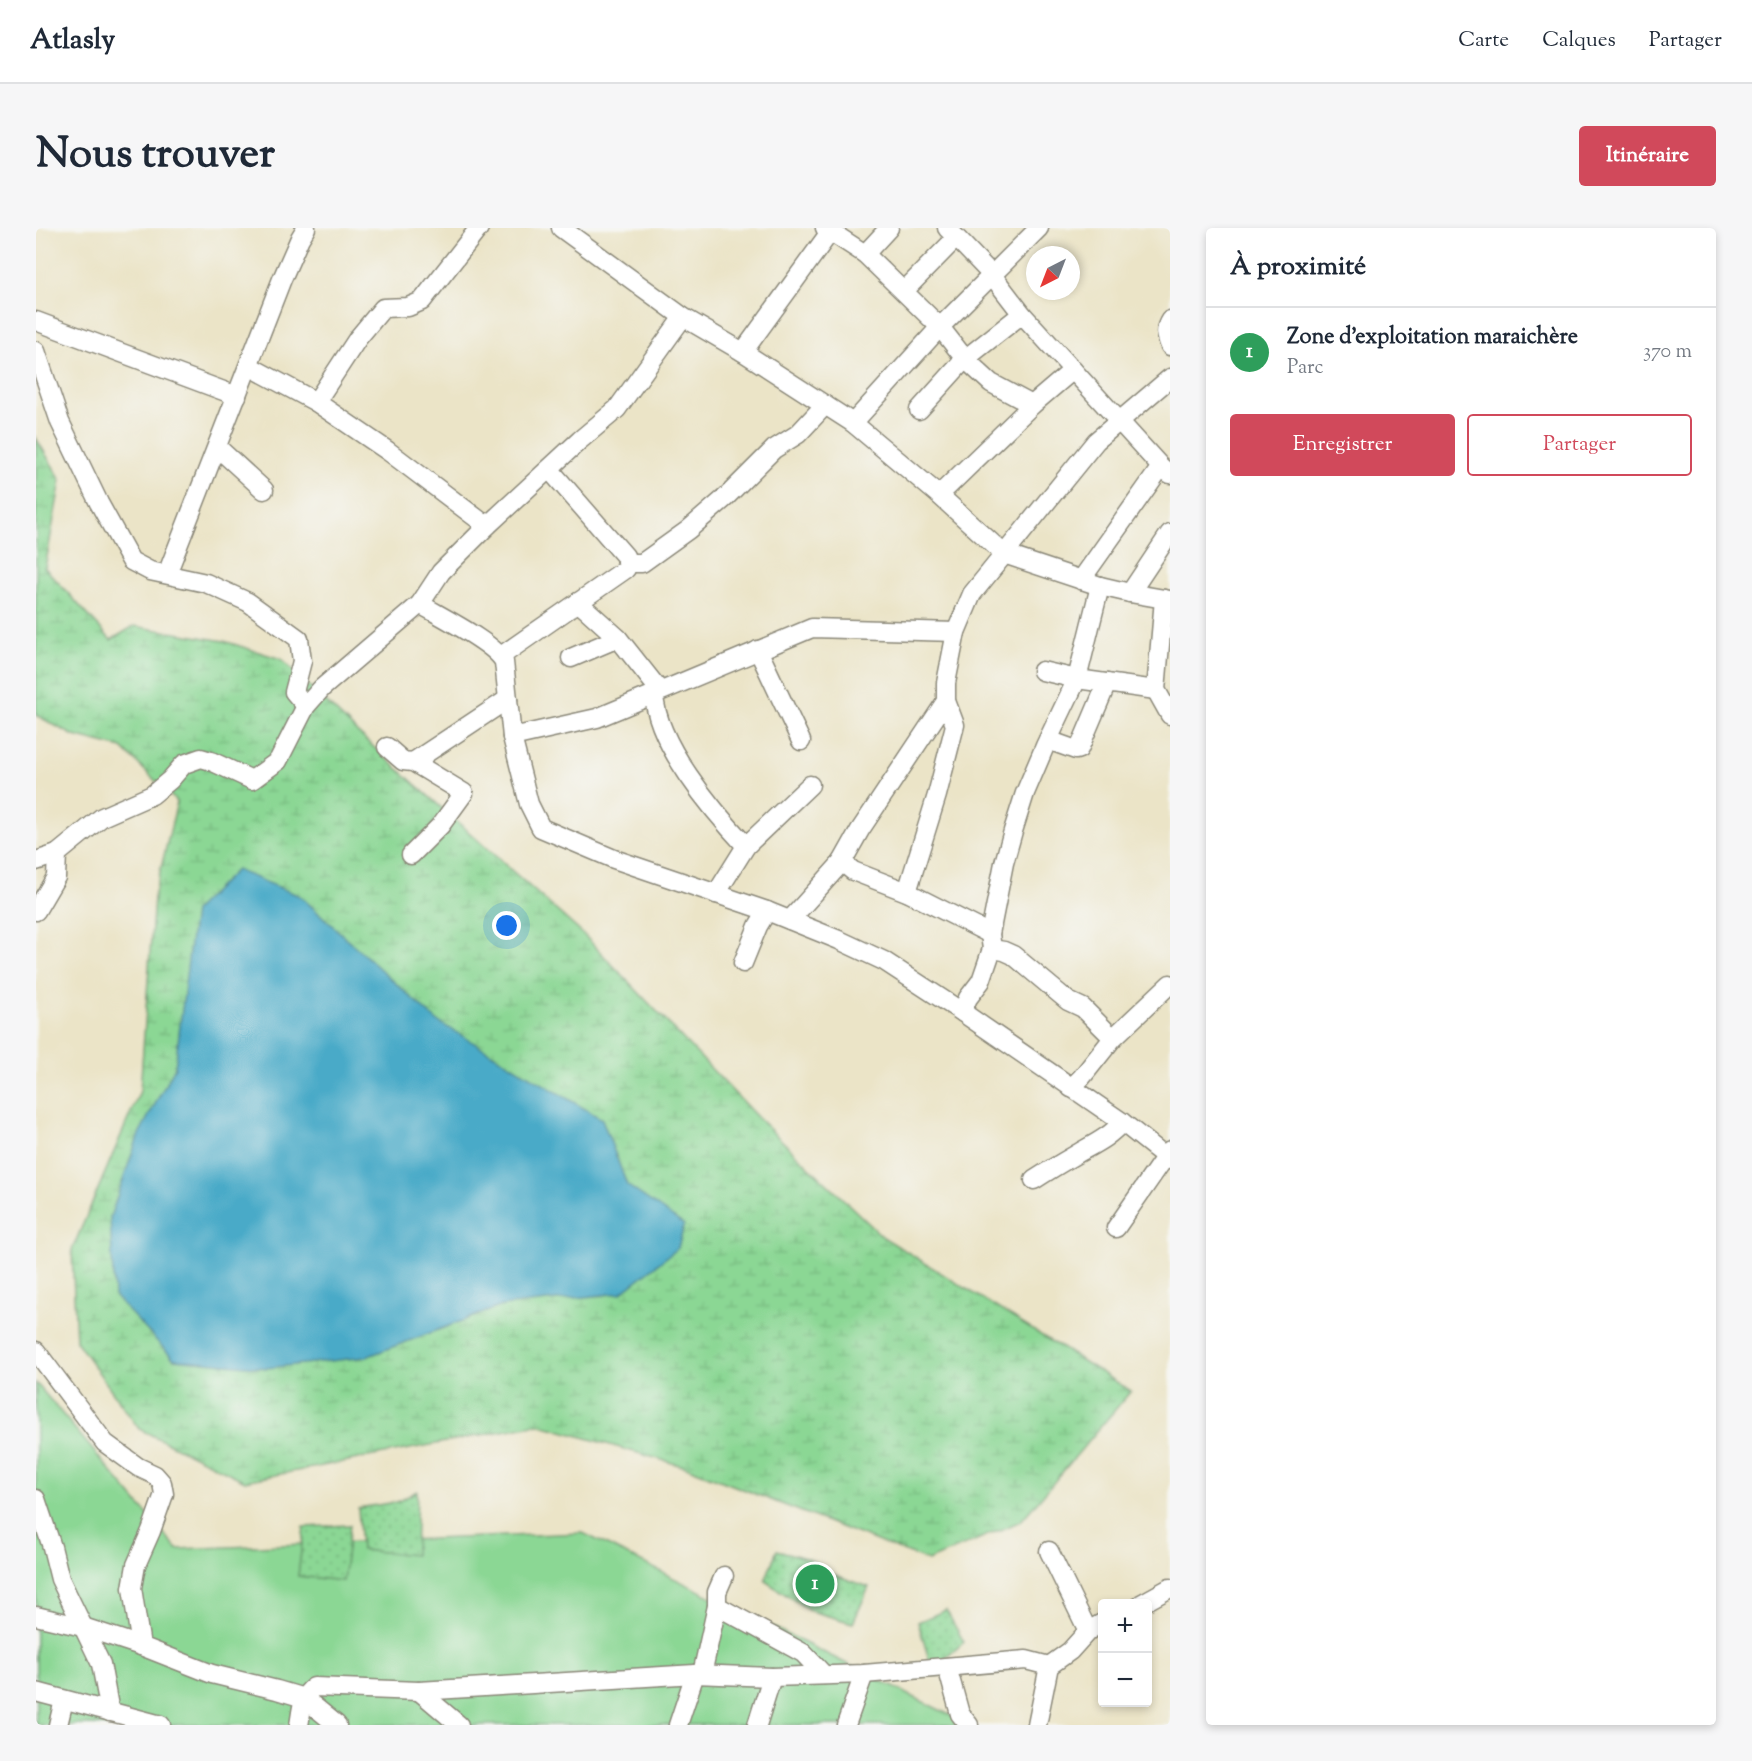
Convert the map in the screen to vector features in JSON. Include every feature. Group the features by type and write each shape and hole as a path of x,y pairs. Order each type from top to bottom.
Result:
{"street":[{"path":"167,574 282,279 306,228"},
{"path":"316,402 358,338 383,308 408,307 422,301 479,228"},
{"path":"561,228 683,317 743,352 853,423 939,495 1004,554 1100,586 1167,599 1155,690 1170,715"},
{"path":"865,254 889,228"},
{"path":"853,423 940,327 1039,228"},
{"path":"743,352 830,229 865,254 904,291 940,327 965,359 991,383 1032,405"},
{"path":"904,291 952,233 992,275 1022,314 1165,470 1081,580"},
{"path":"919,410 965,359 1022,314"},
{"path":"36,861 57,854 102,817 152,795 184,764 201,758 252,780 278,761 306,706 322,688 420,604 441,572 487,526 617,409 683,317"},
{"path":"1170,320 1166,326 1170,346"},
{"path":"36,321 237,396"},
{"path":"36,351 60,422 99,503 131,561 150,571 206,583 248,602 300,639 302,661 294,692 306,706"},
{"path":"249,366 316,402 388,451 487,526"},
{"path":"939,495 1032,405 1073,370"},
{"path":"907,892 937,795 955,725 946,701 950,657 956,632 972,594 1096,441 1170,378"},
{"path":"628,563 642,563 688,530 725,498 774,449 798,434 825,405"},
{"path":"217,447 264,490"},
{"path":"501,656 626,569 628,563 625,555 550,470"},
{"path":"1130,593 1170,533"},
{"path":"962,1012 968,998 981,981 991,941 1004,863 1013,831 1025,793 1077,679 1100,586"},
{"path":"578,602 618,638 657,693 656,714 660,725 712,809 746,846"},
{"path":"420,604 490,646 501,656 504,662 512,737 529,804 541,828 614,859 767,911 839,939 884,961 962,1012 1168,1155 1116,1228"},
{"path":"512,737 597,718 812,628 956,632"},
{"path":"571,658 618,638"},
{"path":"758,650 801,741"},
{"path":"1042,671 1077,679 1155,690"},
{"path":"1048,740 1079,749 1107,683"},
{"path":"413,762 508,699"},
{"path":"790,921 842,862 860,830 946,701"},
{"path":"387,747 403,761 413,762 464,793 440,826 411,855"},
{"path":"716,894 746,846 810,785"},
{"path":"36,911 56,877 57,854"},
{"path":"842,862 853,871 907,892 1013,955 1068,1001 1083,1008 1113,1038"},
{"path":"743,963 758,926 767,911"},
{"path":"1071,1088 1113,1038 1170,984"},
{"path":"1034,1180 1106,1137 1122,1122"},
{"path":"36,1351 105,1443 138,1467 155,1475 162,1483 164,1494 136,1565 132,1588 141,1646"},
{"path":"36,1499 60,1579 101,1664 110,1712"},
{"path":"1037,1725 1049,1666 1070,1651 1095,1627 1049,1551"},
{"path":"678,1725 699,1674 717,1606 717,1592 724,1576"},
{"path":"1150,1599 1170,1588"},
{"path":"717,1606 803,1653 824,1675"},
{"path":"36,1616 83,1627 141,1646 212,1674 304,1698 337,1725"},
{"path":"299,1725 304,1698 314,1687 419,1690 699,1674 772,1677 864,1674 1026,1660 1049,1666"},
{"path":"947,1667 960,1714 969,1725"},
{"path":"846,1725 864,1674"},
{"path":"757,1725 772,1677"},
{"path":"419,1690 459,1725"},
{"path":"36,1692 161,1725"},
{"path":"58,1725 64,1700"}],"green space":[{"path":"36,438 61,480 45,568 111,640 134,626 224,641 281,659 358,733 585,936 760,1120 883,1237 1131,1391 1021,1521 928,1561 686,1467 538,1424 245,1481 139,1429 76,1341 72,1250 140,1091 154,897 177,802 122,748 74,736 36,715"},
{"path":"36,1383 177,1549 583,1533 970,1725 36,1725"},
{"path":"417,1491 415,1555 361,1550 358,1508 397,1502"},
{"path":"350,1525 343,1581 298,1576 304,1527"},
{"path":"777,1550 809,1559 832,1574 869,1587 853,1623 811,1611 765,1581"},
{"path":"946,1610 964,1642 932,1670 918,1622"}],"water":[{"path":"236,870 300,896 437,1021 602,1119 627,1185 684,1225 678,1248 621,1293 502,1306 366,1357 267,1368 174,1359 114,1296 110,1217 139,1134 175,1067 194,911"}],"place":[{"name":"Zone d'exploitation maraichère","path":"815,1584"}]}
